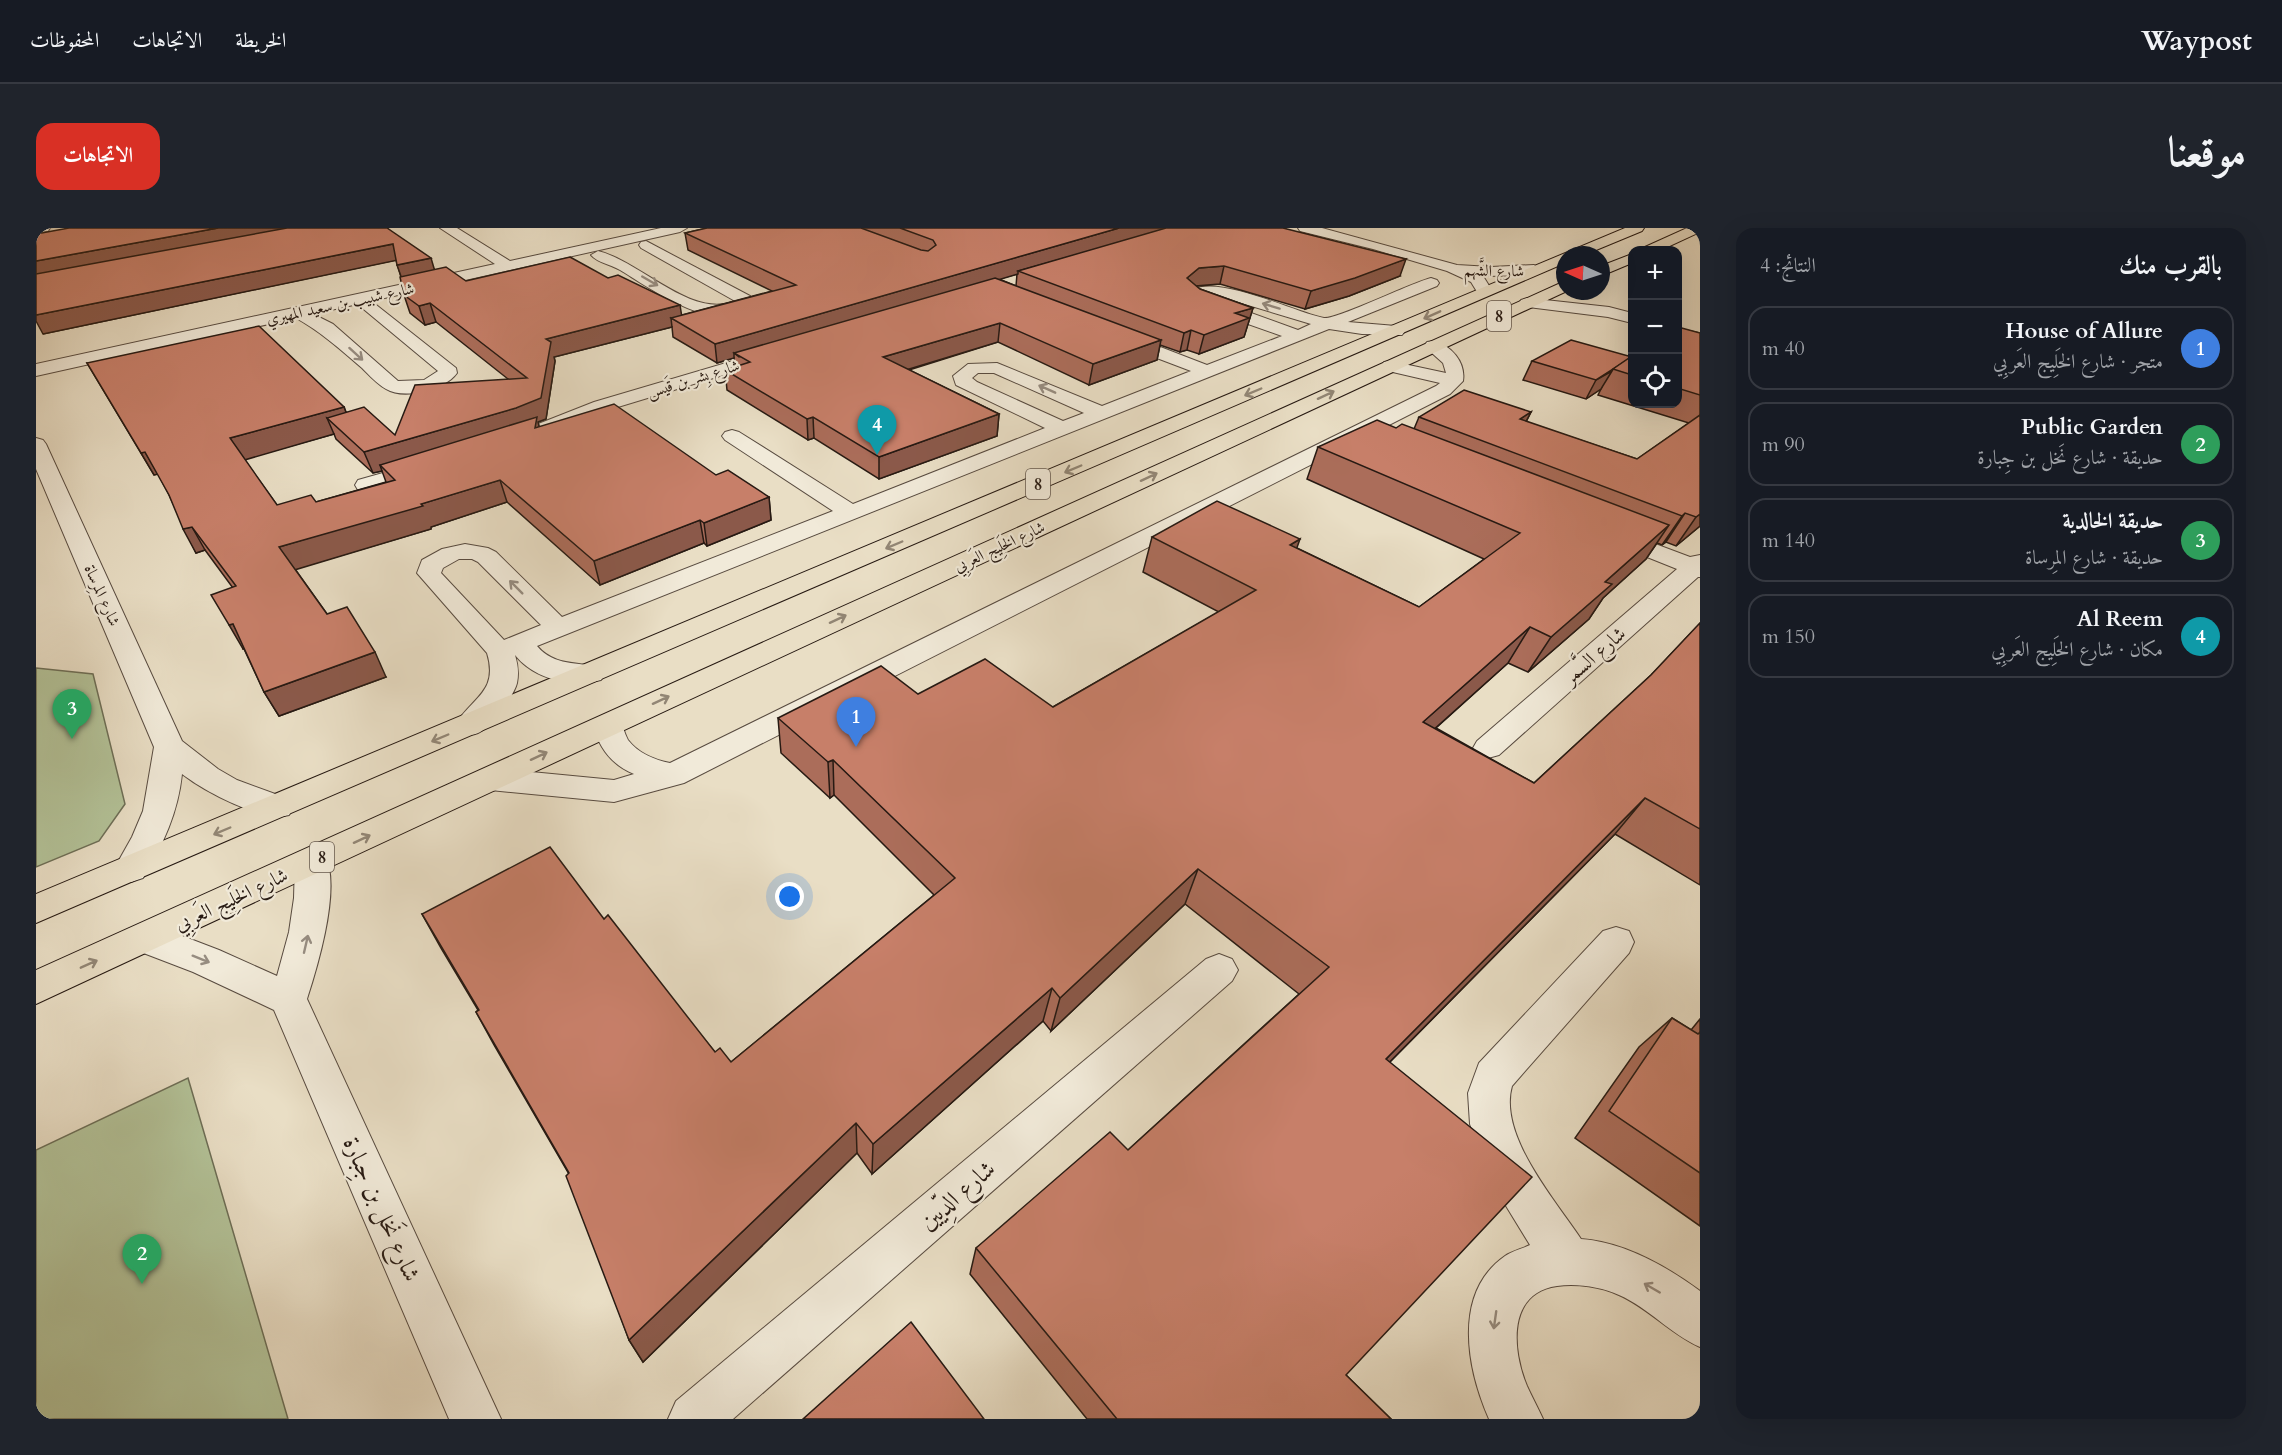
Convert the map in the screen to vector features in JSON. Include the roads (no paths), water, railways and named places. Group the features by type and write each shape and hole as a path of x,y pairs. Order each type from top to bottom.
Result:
{"highway":[{"path":"1593,246 1637,228"},
{"path":"1660,246 1698,228"},
{"path":"1669,242 1700,238"},
{"path":"1610,267 1628,260"},
{"name":"8","path":"36,909 1556,261"},
{"name":"شارع الخَلِيج العَربِي","path":"36,988 1433,346 1556,292"}],"street":[{"path":"36,229 43,228"},
{"path":"447,228 502,262"},
{"name":"شارع شبيب بن سعيد المهيري","path":"36,370 303,316 634,228"},
{"name":"شارع شبيب بن سعيد المهيري","path":"36,356 680,228"},
{"name":"شارع الشَّهم","path":"1305,228 1370,244 1454,269 1477,279 1485,291"},
{"path":"1286,231 1353,249 1401,253"},
{"path":"102,367 303,316 369,307 699,232"},
{"path":"598,255 620,264 696,308 705,311 728,310 743,304 744,300 739,296 646,244"},
{"path":"1353,249 1369,248 1370,244"},
{"name":"شارع الشَّهم","path":"1454,269 1491,272 1534,270"},
{"path":"511,647 1431,283"},
{"path":"1297,335 1203,303 1193,296 1201,291 1219,291 1327,324 1396,331"},
{"path":"1588,300 1609,312"},
{"path":"1527,303 1609,312 1628,317"},
{"name":"شارع شبيب بن سعيد المهيري","path":"303,316 327,328 393,386 420,387 445,377 448,373 447,368 369,307"},
{"path":"1327,324 1340,338 1348,352"},
{"path":"1104,332 1206,371"},
{"path":"1433,346 1452,361 1455,376"},
{"name":"شارع بِشر بن قَيس","path":"518,438 601,406 791,349"},
{"path":"36,380 62,364"},
{"path":"1390,366 1455,376"},
{"path":"1061,429 970,386 963,381 962,376 974,368 997,368 1101,413"},
{"path":"490,779 614,791 673,775 1368,438 1443,390 1455,376"},
{"path":"732,436 850,512"},
{"name":"شارع المِرساة","path":"36,444 169,747 166,793 160,815 150,838 131,869"},
{"path":"366,485 442,462"},
{"path":"1585,525 1698,567"},
{"path":"558,628 487,557 479,553 466,551 440,558 431,565 429,573 511,647 543,667 565,673 591,674"},
{"name":"شارع السَّمر","path":"1488,748 1698,567"},
{"path":"470,725 490,705 502,686 511,647"},
{"path":"608,725 610,737 626,758 655,772 673,775"},
{"name":"شارع المِرساة","path":"169,747 207,777 226,788 278,807"},
{"path":"146,938 206,961 288,999 307,941 312,913 312,862"},
{"path":"1567,1260 1505,1161 1492,1128 1488,1101 1494,1076 1616,942"},
{"name":"شارع الدِّيين","path":"694,1419 1219,970"},
{"name":"شارع نَخل بن جِبارة","path":"288,999 475,1419"},
{"path":"1517,1419 1498,1378 1493,1344 1494,1315 1503,1290 1519,1274 1541,1263 1567,1260 1596,1265 1628,1274 1659,1292 1700,1322"}],"place":[{"name":"Al Reem","path":"877,455"},
{"name":"حديقة الخالدية","path":"72,739"},
{"name":"House of Allure","path":"856,747"},
{"name":"Public Garden","path":"142,1284"}]}
